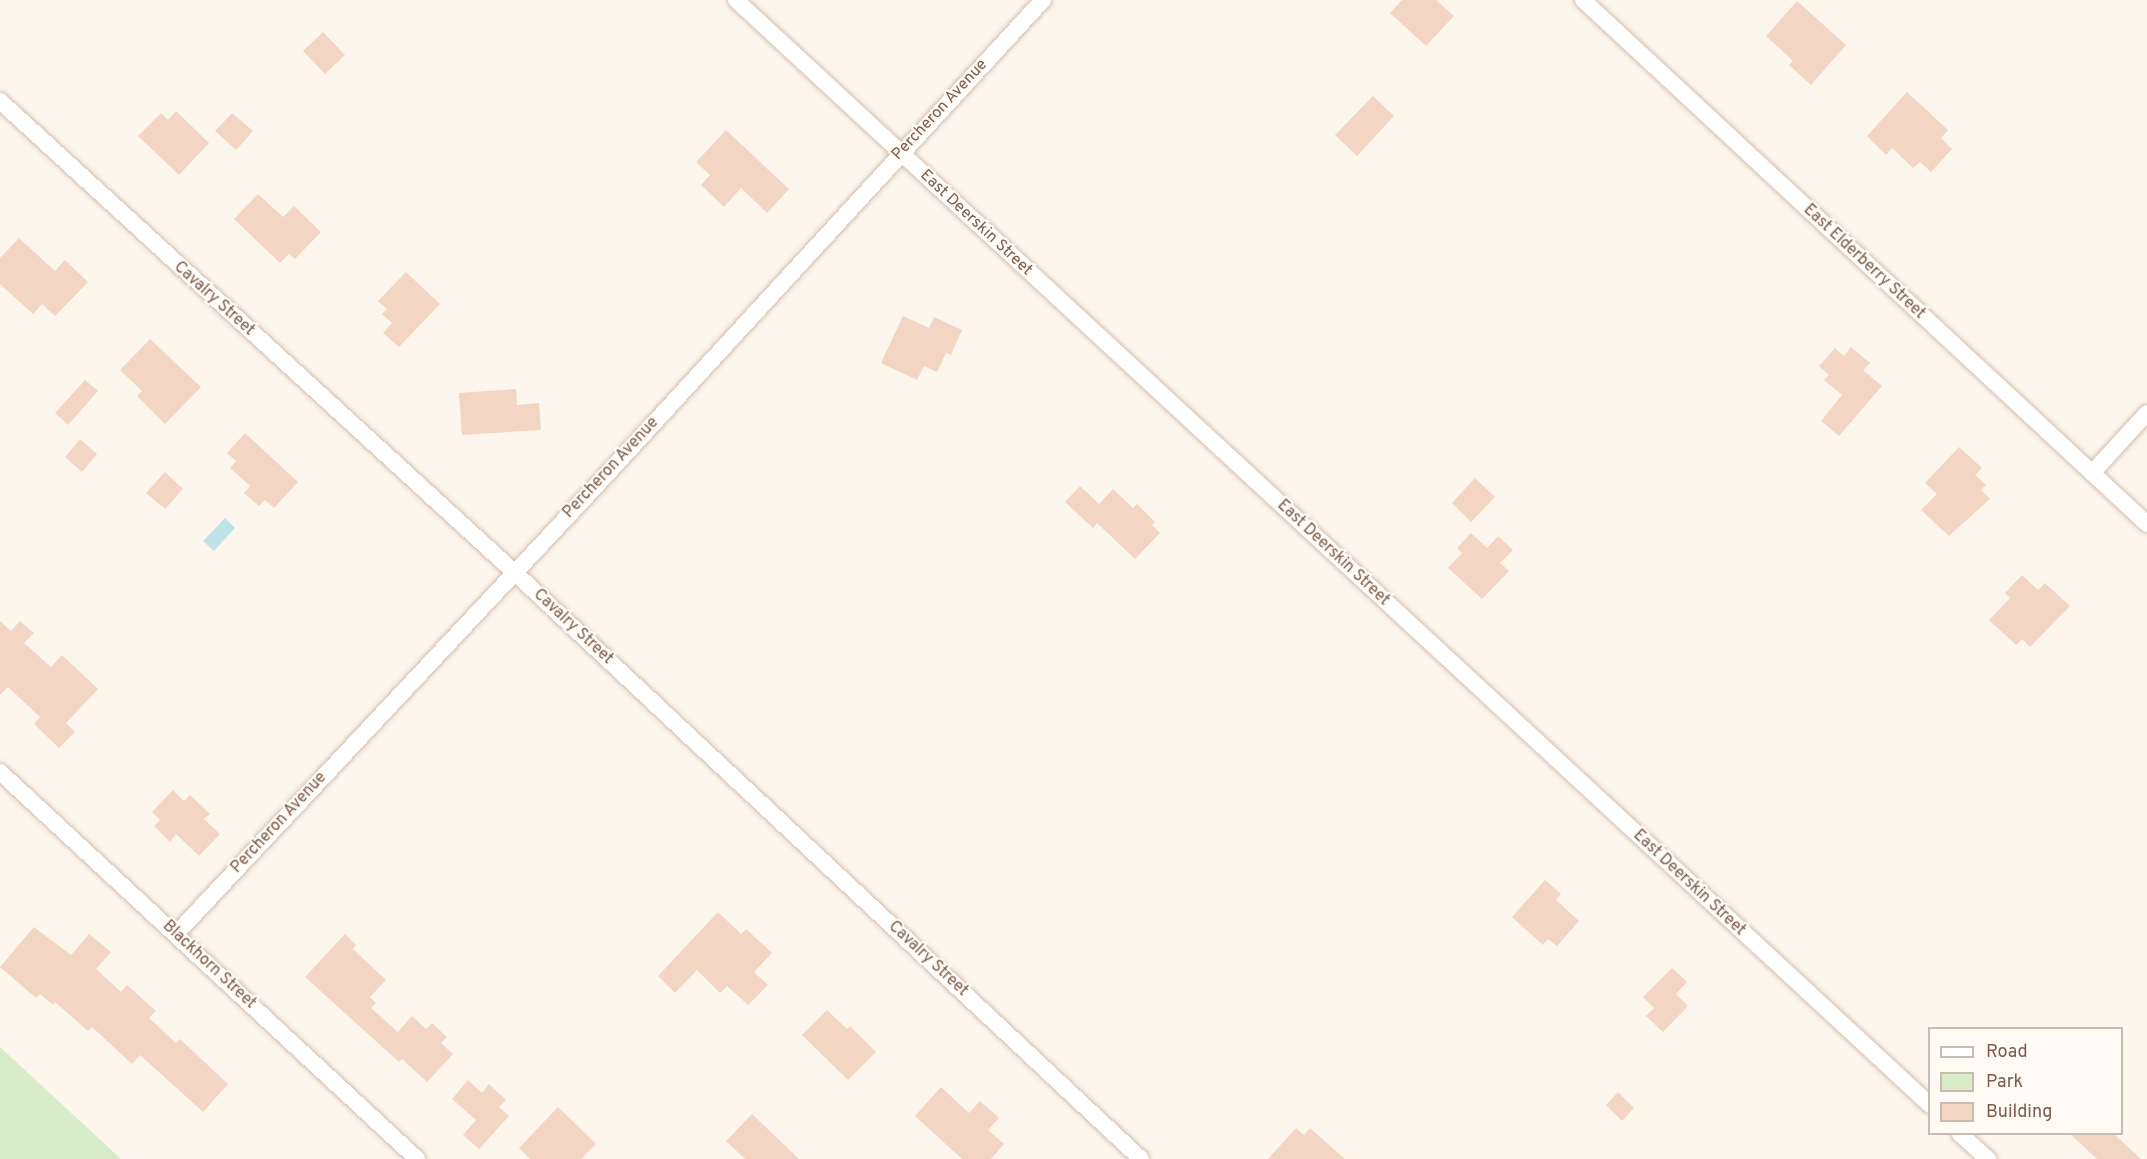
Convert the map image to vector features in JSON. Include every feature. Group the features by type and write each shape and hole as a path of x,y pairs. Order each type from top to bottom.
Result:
{"street":[{"name":"East Deerskin Street","path":"736,0 1928,1104"},
{"name":"Percheron Avenue","path":"176,934 513,571 597,484 900,152 1043,0"},
{"name":"East Elderberry Street","path":"1582,0 2147,524"},
{"name":"Cavalry Street","path":"0,100 513,571 1141,1159"},
{"path":"2092,473 2147,413"},
{"name":"Blackhorn Street","path":"0,772 417,1159"},
{"path":"1961,1135 1988,1159"}],"green space":[{"path":"0,1047 121,1159 0,1159"}],"water":[{"path":"225,518 235,528 214,551 203,541"}],"building":[{"path":"1402,0 1436,0 1454,16 1426,46 1390,13"},
{"path":"1797,1 1846,45 1811,85 1789,65 1793,61 1766,36"},
{"path":"323,32 345,55 325,74 303,51"},
{"path":"1907,92 1948,130 1941,138 1952,149 1931,172 1920,162 1913,168 1892,148 1886,155 1867,136"},
{"path":"1373,96 1394,116 1357,156 1335,135"},
{"path":"176,111 209,143 179,175 138,136 161,113 168,120"},
{"path":"232,113 253,131 236,150 215,131"},
{"path":"726,130 789,189 767,213 741,188 724,207 701,185 710,175 696,162"},
{"path":"258,194 283,217 294,206 321,232 295,259 289,254 280,263 234,219"},
{"path":"19,238 55,271 65,260 88,282 55,316 42,304 33,314 0,284 0,258"},
{"path":"406,272 440,304 399,347 383,333 392,323 382,314 387,309 378,301"},
{"path":"903,316 929,328 934,317 962,330 951,355 946,353 937,372 924,366 917,380 881,363"},
{"path":"150,339 201,387 165,424 137,396 142,391 120,370"},
{"path":"1851,347 1870,363 1863,370 1882,386 1839,436 1821,421 1842,395 1824,380 1829,375 1819,366 1835,348 1844,356"},
{"path":"85,380 98,391 68,425 55,413"},
{"path":"516,389 517,405 539,403 541,430 462,435 459,393"},
{"path":"245,433 298,482 274,508 265,500 259,506 244,493 250,486 230,468 236,461 227,453"},
{"path":"80,439 97,454 82,472 65,457"},
{"path":"1959,447 1982,468 1975,475 1986,485 1981,490 1990,499 1949,536 1921,510 1937,494 1925,483"},
{"path":"165,472 183,489 165,509 146,493"},
{"path":"1475,478 1495,497 1471,522 1452,503"},
{"path":"1080,486 1099,504 1113,489 1133,508 1137,504 1155,522 1152,525 1160,533 1135,559 1097,523 1093,528 1065,502"},
{"path":"1471,533 1487,548 1498,536 1513,550 1500,563 1509,571 1482,599 1448,568 1462,553 1457,548"},
{"path":"2022,575 2038,590 2045,583 2070,606 2030,647 2022,639 2016,645 1989,620 2010,598 2005,593"},
{"path":"0,621 11,631 20,621 34,633 24,643 51,667 62,655 98,689 66,723 75,732 59,748 34,724 40,717 8,687 0,695"},
{"path":"173,790 184,801 190,795 210,814 204,819 220,834 199,856 176,834 170,842 154,826 160,820 152,812"},
{"path":"1545,880 1561,894 1556,900 1579,921 1557,946 1548,939 1543,945 1512,917"},
{"path":"718,912 741,934 746,929 772,953 754,972 768,985 748,1005 727,986 720,993 697,970 675,993 658,976"},
{"path":"34,927 71,955 89,934 111,952 96,969 121,992 127,985 156,1011 149,1018 176,1043 180,1039 228,1084 203,1112 140,1055 132,1064 92,1027 88,1031 55,1002 53,1005 40,994 36,998 0,967"},
{"path":"345,934 356,945 353,949 386,980 370,997 376,1003 371,1008 398,1032 412,1016 426,1029 432,1023 447,1037 441,1043 453,1054 427,1082 402,1059 399,1062 305,977"},
{"path":"1672,968 1687,982 1676,994 1688,1006 1663,1032 1646,1016 1654,1008 1643,997"},
{"path":"827,1010 847,1029 850,1026 876,1052 848,1080 802,1035"},
{"path":"468,1080 482,1093 489,1084 506,1100 499,1107 509,1116 479,1149 463,1135 476,1120 452,1099"},
{"path":"941,1087 969,1113 980,1101 999,1118 988,1130 1004,1144 991,1159 962,1159 915,1116"},
{"path":"1618,1092 1634,1108 1622,1121 1606,1105"},
{"path":"558,1107 596,1144 581,1159 530,1159 519,1148"},
{"path":"752,1114 799,1159 745,1159 726,1141"},
{"path":"1296,1128 1304,1135 1310,1128 1345,1159 1268,1159"},
{"path":"2071,1135 2115,1135 2141,1159 2097,1159"}]}
